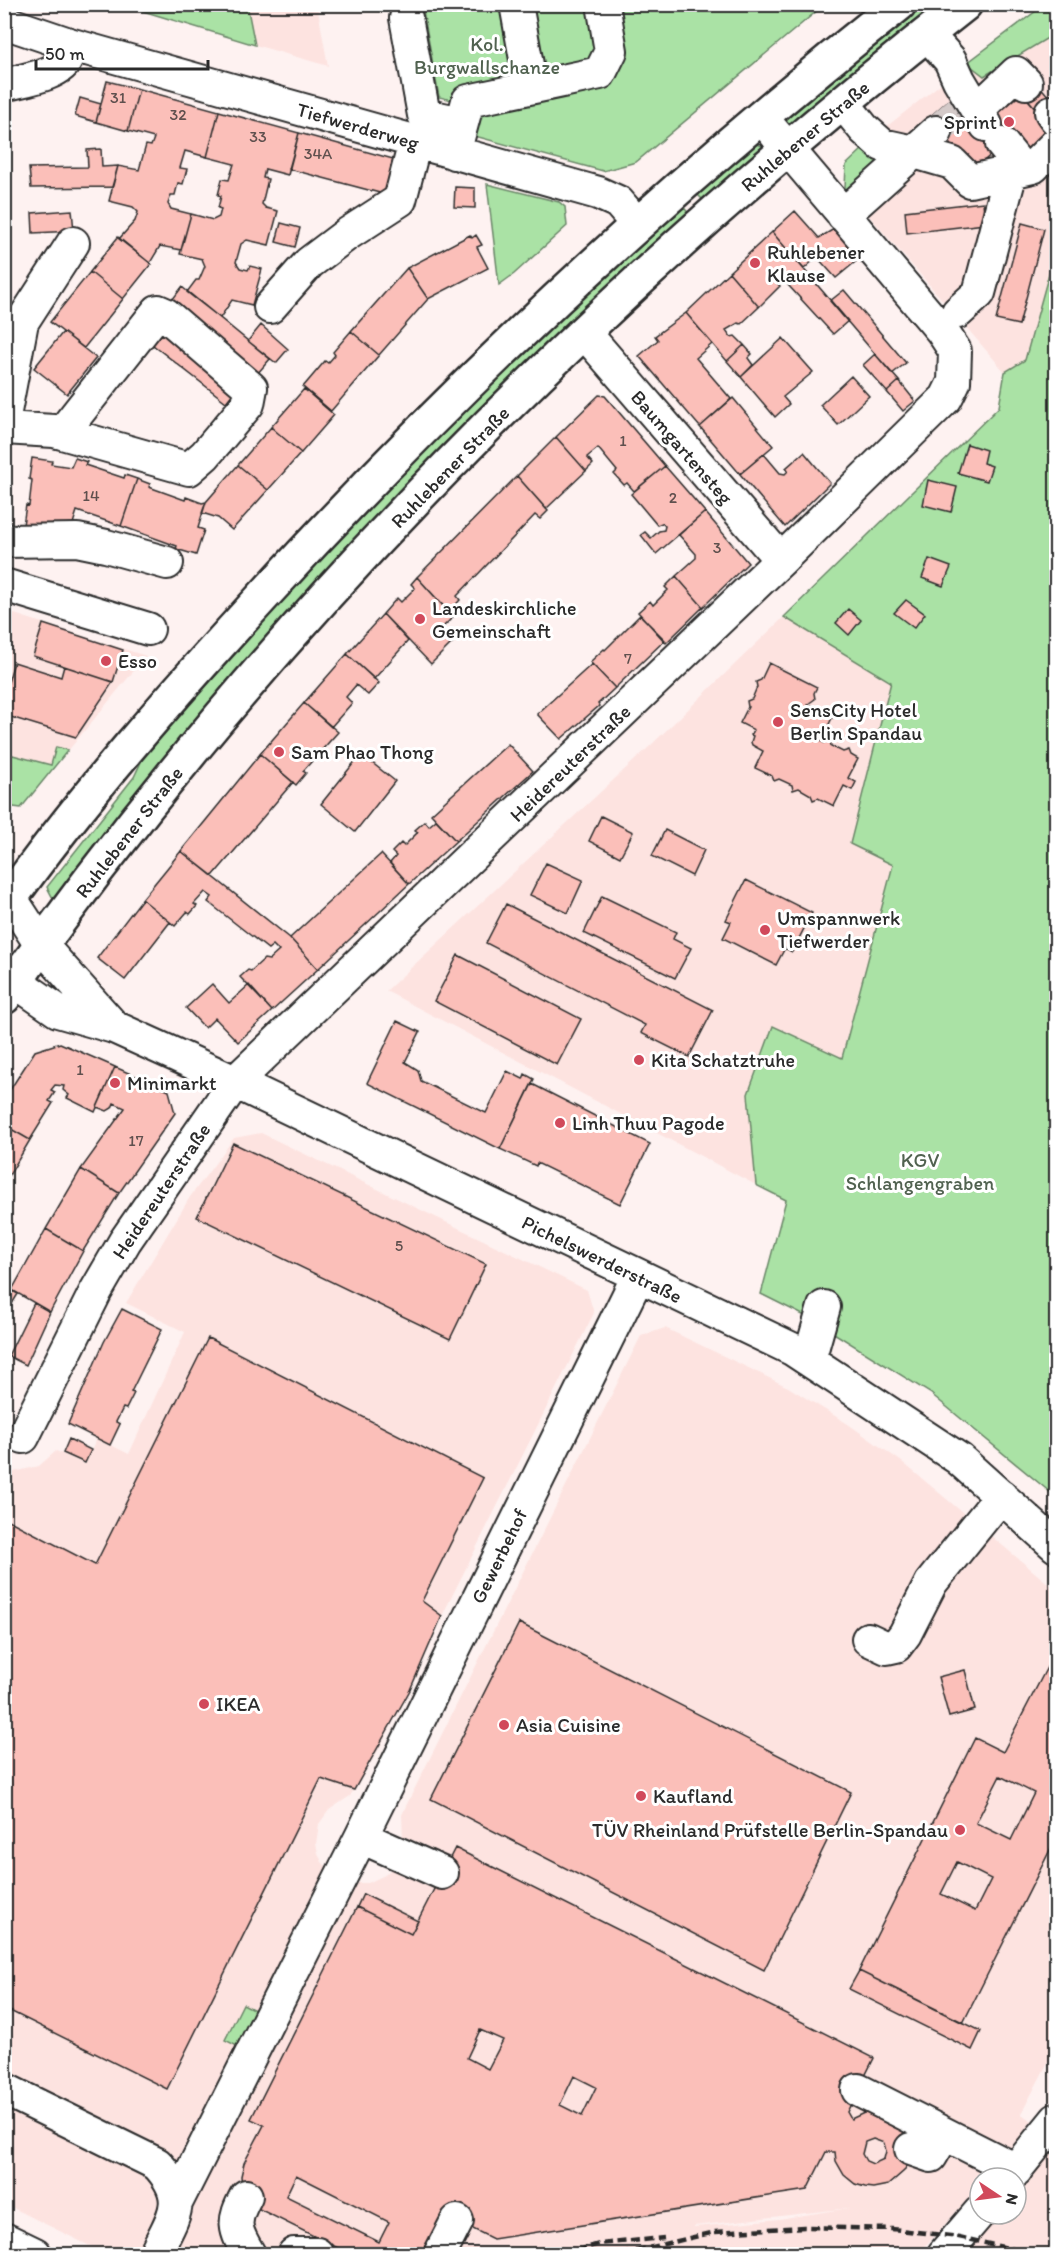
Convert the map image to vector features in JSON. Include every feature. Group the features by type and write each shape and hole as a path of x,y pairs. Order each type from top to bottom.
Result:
{"main road":[{"path":"7,898 128,749 226,636 368,484 492,358 637,224 761,117 899,4"},
{"name":"Ruhlebener Straße","path":"8,983 41,945 165,785 275,655 450,464 665,256 787,150 965,4"}],"street":[{"path":"516,4 531,87"},
{"path":"454,153 468,101 600,73 611,51 603,4"},
{"path":"406,18 423,115 462,123"},
{"name":"Tiefwerderweg","path":"4,22 69,44 598,193 618,202 637,224"},
{"path":"927,34 950,60 985,127 1033,167 1056,144"},
{"path":"4,85 51,72 62,66 68,57 69,44"},
{"path":"843,103 864,129 882,145 925,142 952,163 970,181 985,127 1016,73 1026,83"},
{"name":"Heidereuterstraße","path":"22,1437 96,1290 125,1241 234,1082 781,560 946,398 954,382 955,351 761,117"},
{"path":"958,312 979,293 985,127"},
{"path":"270,307 309,263 346,235 400,200 415,142"},
{"path":"843,214 925,142"},
{"path":"4,417 22,322 73,243"},
{"path":"4,428 62,433 189,469 205,455 248,404 250,388 165,314 158,311 62,433"},
{"name":"Baumgartensteg","path":"584,332 781,560"},
{"path":"4,541 77,540 167,563"},
{"path":"4,585 148,629"},
{"name":"Pichelswerderstraße","path":"7,898 41,945 114,1027"},
{"name":"Pichelswerderstraße","path":"8,983 58,1011 114,1027 234,1082 792,1349 959,1459 1056,1546"},
{"name":"Gewerbehof","path":"155,2254 173,2216 177,2200 361,1837 638,1276"},
{"path":"809,1360 824,1307"},
{"path":"868,1639 887,1648 896,1646 905,1634 931,1582 1000,1496"},
{"path":"361,1837 441,1873"},
{"path":"4,2088 157,2164 174,2188 177,2200"},
{"path":"858,2090 944,2134 999,2166"},
{"path":"1019,2166 1056,2120"},
{"path":"910,2149 931,2156 944,2134"},
{"path":"246,2196 237,2213 237,2234 249,2254"},
{"path":"440,2254 457,2221"},
{"path":"944,2254 968,2226"},
{"path":"4,2239 35,2254"},
{"path":"294,2254 317,2254"}],"shaded area":[{"path":"247,5 317,5 328,66 255,45"},
{"path":"1056,33 1056,248 1025,360 1005,372 845,188 846,165 881,131 967,63 984,76"},
{"path":"5,611 146,656 21,808 6,806 5,800"},
{"path":"784,617 891,682 893,864 842,1058 774,1026 748,1094 756,1185 386,991 649,747"},
{"path":"261,1133 587,1290 594,1313 442,1616 410,1690 380,1747 350,1796 329,1810 319,1824 316,1844 322,1862 335,1876 349,1883 368,1883 385,1875 397,1863 403,1842 402,1815 406,1806 641,1336 665,1328 788,1387 848,1424 902,1462 1056,1590 1056,2047 1021,2114 1034,2122 1028,2134 998,2166 968,2166 968,2199 925,2246 925,2254 106,2254 5,2204 4,1467 14,1472 39,1466 56,1451 85,1464 97,1438 129,1454 185,1332 126,1303 190,1197 234,1138","holes":["849,2208 779,2219 694,2226"]},
{"path":"1056,2134 1056,2254 964,2254 988,2226 1028,2226 1028,2175"}],"green space":[{"path":"123,5 247,5 255,45"},
{"name":"Kol. Burgwallschanze","path":"422,5 824,5 636,162 603,171 471,135 478,106 439,97"},
{"path":"920,5 951,5 791,131 784,122 786,114"},
{"path":"1044,5 1056,5 1056,33 984,76 967,63"},
{"path":"753,143 766,147 707,204 693,190"},
{"path":"866,146 879,163 850,195 845,188 846,165"},
{"path":"487,184 559,202 565,207 567,226 499,285"},
{"path":"679,202 692,217 56,904 47,887 134,777 147,749 416,450"},
{"name":"KGV Schlangengraben","path":"1056,248 1056,1497 930,1393 813,1320 761,1294 786,1200 756,1185 748,1094 773,1026 842,1058 893,865 850,844 891,682 784,617 999,407 1005,372 1025,360"},
{"path":"56,747 68,750 21,808 6,806 5,753 51,765"},
{"path":"243,2004 263,2014 245,2050 225,2040"}],"building":[{"path":"1032,77 1056,105 1044,118 1019,89"},
{"path":"107,81 139,89 128,131 96,122"},
{"path":"139,89 219,111 207,157 185,151 180,168 187,169 183,184 178,183 175,195 171,195 168,204 171,209 191,214 181,250 160,246 150,263 119,239 135,221 138,212 133,207 109,201 118,166 139,170 146,145 151,146 154,138 128,131"},
{"path":"1022,93 1056,132 1026,159 992,119"},
{"path":"952,97 1009,139 971,172 926,120"},
{"path":"80,98 101,104 96,122 75,116"},
{"path":"219,111 299,133 288,175 265,169 263,178 268,179 262,204 266,208 278,211 269,245 247,240 241,244 236,262 240,268 248,270 250,266 262,269 252,305 232,300 220,318 187,292 196,280 199,280 205,266 202,259 180,254 191,214 213,220 219,217 221,209 218,208 221,196 218,195 222,179 229,180 234,164 207,157"},
{"path":"299,133 404,162 395,197 289,169"},
{"path":"101,149 102,167 118,166 112,187 31,188 29,168 88,167 87,150"},
{"path":"455,187 475,188 475,208 454,207"},
{"path":"983,202 985,224 907,233 905,211"},
{"path":"72,210 74,231 33,233 32,213"},
{"path":"795,211 819,238 834,229 859,259 836,278 817,257 804,269 772,232"},
{"path":"281,223 300,228 295,247 276,242"},
{"path":"1022,223 1044,229 1019,325 996,320"},
{"path":"772,232 848,321 833,334 788,285 791,282 785,276 778,284 780,286 759,307 729,272"},
{"path":"470,235 472,238 476,235 482,245 477,247 488,268 428,299 407,268"},
{"path":"118,237 151,264 123,299 90,272"},
{"path":"407,268 428,299 379,355 351,331"},
{"path":"90,272 123,299 84,348 50,322"},
{"path":"729,272 759,307 741,324 738,323 726,330 731,337 735,336 744,345 727,361 686,313"},
{"path":"182,287 270,359 257,374 169,304"},
{"path":"844,290 906,363 892,374 830,301"},
{"path":"686,313 712,344 696,358 731,399 700,427 639,356 658,340 655,336"},
{"path":"155,323 237,388 226,402 144,338"},
{"path":"261,325 288,349 276,363 248,341"},
{"path":"351,331 379,355 331,411 303,387 325,361 328,363 335,355 333,352"},
{"path":"63,332 96,358 67,394 34,368"},
{"path":"783,338 813,372 783,397 789,404 775,417 741,377"},
{"path":"744,345 752,354 748,358 753,365 741,377 727,361"},
{"path":"875,354 899,381 887,392 863,365"},
{"path":"851,376 869,396 838,425 820,405"},
{"path":"899,381 915,401 903,411 887,392"},
{"path":"304,389 334,415 301,453 271,427"},
{"path":"599,395 605,396 665,466 634,491 627,483 624,485 614,474 617,471 598,448 587,457 593,464 586,471 556,437"},
{"path":"733,398 773,446 740,474 700,427"},
{"path":"271,427 301,453 268,490 238,465"},
{"path":"556,437 586,471 546,509 517,476"},
{"path":"967,444 986,450 983,463 992,466 987,481 958,473"},
{"path":"804,452 830,483 785,527 740,474 764,454 780,473 785,474 788,471 786,468"},
{"path":"32,458 71,467 75,458 87,462 85,465 124,478 125,475 137,479 121,526 77,511 72,527 51,524 50,528 23,525 26,505 29,506"},
{"path":"238,465 268,490 232,530 218,518 202,513 206,502"},
{"path":"665,466 705,512 656,554 641,535 645,532 651,538 664,530 665,526 662,523 657,525 631,494"},
{"path":"517,476 548,511 540,519 535,515 457,596 460,600 449,612 417,577"},
{"path":"137,479 150,484 149,487 185,500 186,497 202,503 206,502 198,528 204,530 196,555 121,526"},
{"path":"928,480 957,487 951,512 923,505"},
{"path":"705,512 748,563 703,607 676,576 696,558 696,554 679,535"},
{"path":"929,559 951,567 943,586 922,578"},
{"path":"676,576 703,607 666,643 638,612 650,601 653,605 668,590 665,587"},
{"path":"417,577 453,617 441,629 453,642 431,664 383,614 397,598 401,602 415,588 411,584"},
{"path":"906,600 925,614 914,628 894,613"},
{"path":"848,609 861,620 849,635 836,623"},
{"path":"383,614 408,641 374,679 347,654"},
{"path":"640,615 665,640 615,688 590,662"},
{"path":"43,624 123,650 113,682 33,656"},
{"path":"347,654 379,683 368,695 356,685 346,697 352,703 331,727 304,703"},
{"path":"14,662 61,677 64,666 113,682 76,737 4,715 4,696"},
{"path":"769,663 817,687 814,693 815,699 808,704 831,714 832,718 821,741 824,743 830,740 831,746 843,752 849,750 851,755 858,759 848,778 856,782 852,790 844,786 834,806 818,798 813,800 811,795 799,788 793,790 792,785 779,779 774,781 772,776 755,768 763,751 752,745 753,736 751,735 754,730 740,723 748,707 747,701 752,699 757,687 756,682 761,680"},
{"path":"592,664 615,688 598,704 599,706 561,739 537,714"},
{"path":"304,703 338,732 303,771 306,773 296,785 260,754"},
{"path":"508,744 533,771 456,841 431,814"},
{"path":"260,754 293,782 213,876 181,851"},
{"path":"361,754 395,781 355,832 321,804"},
{"path":"601,816 633,832 620,857 589,841"},
{"path":"436,820 456,841 409,884 390,863 396,856 392,852 401,843 404,846 418,832 415,830 425,821 429,826"},
{"path":"665,830 704,850 692,876 652,856"},
{"path":"181,851 290,938 318,969 272,1011 240,977 264,959 269,960 279,951 273,945 268,949 208,902 212,897 205,892 194,904 197,906 190,914 187,912 175,926 142,899"},
{"path":"381,854 409,884 318,969 290,938"},
{"path":"546,863 583,880 568,913 530,895"},
{"name":"Umspannwerk Tiefwerder","path":"746,880 812,913 792,952 785,948 776,965 723,938 731,922 726,920"},
{"path":"602,896 676,932 673,939 691,948 675,978 584,933"},
{"path":"142,899 170,922 125,980 97,958"},
{"path":"506,904 713,1010 689,1057 641,1033 645,1025 486,943"},
{"path":"458,955 581,1019 557,1065 434,1001"},
{"path":"212,984 229,1003 249,985 272,1011 238,1042 215,1018 205,1028 186,1008"},
{"path":"397,1021 420,1032 405,1062 418,1070 421,1081 486,1113 507,1071 523,1079 525,1074 534,1079 500,1149 367,1083"},
{"path":"60,1043 115,1067 95,1112 67,1098 69,1095 63,1090 64,1086 55,1085 51,1090 55,1092 49,1101 53,1103 30,1140 4,1125 4,1099 35,1051"},
{"path":"115,1067 169,1091 175,1113 119,1193 81,1169 125,1108 114,1103 107,1111 97,1107"},
{"name":"Linh Thuu Pagode","path":"532,1084 650,1144 620,1204 537,1163 536,1166 500,1149"},
{"path":"4,1125 30,1140 4,1184"},
{"path":"233,1143 486,1264 450,1339 197,1217"},
{"path":"81,1169 119,1193 83,1251 46,1229"},
{"path":"46,1229 83,1251 50,1312 12,1290"},
{"path":"4,1286 18,1294 7,1312 4,1310"},
{"path":"34,1303 50,1312 26,1365 8,1356"},
{"path":"122,1309 162,1329 131,1392 134,1393 116,1422 120,1424 110,1445 68,1424 104,1342"},
{"name":"IKEA","path":"208,1338 483,1478 422,1601 442,1616 410,1690 354,1790 321,1779 167,2089 4,2008 4,1518 95,1565"},
{"path":"69,1439 91,1450 85,1463 63,1453"},
{"name":"Kaufland","path":"519,1623 851,1792 764,1970 431,1799"},
{"name":"TÜV Rheinland Prüfstelle Berlin-Spandau","path":"1056,1650 1056,1838 963,2023 859,1971 975,1738 1003,1752","holes":["1000,1776 1034,1793 1011,1840 976,1823","957,1862 991,1879 975,1911 941,1894"]},
{"path":"965,1670 975,1710 949,1717 938,1677"},
{"path":"455,1848 874,2058 847,2112 851,2119 864,2113 875,2112 905,2130 908,2138 909,2161 904,2171 888,2185 873,2188 855,2184 844,2175 836,2161 835,2152 826,2152 807,2190 493,2239 449,2217 430,2254 350,2254 255,2207 242,2186 241,2176 244,2163 264,2125 251,2119 357,1907 411,1934","holes":["480,2030 503,2040 488,2069 467,2058","574,2076 596,2087 582,2116 560,2105","873,2139 884,2143 886,2151 884,2159 873,2164 866,2161 862,2154 865,2142","296,2175 389,2222 379,2242 286,2196"]},
{"path":"363,1894 418,1921 411,1934 357,1907"},
{"path":"859,1971 981,2031 972,2050 849,1989"}],"tunnel":[{"path":"936,132 962,109"}],"railway":[{"path":"623,2254 715,2232 804,2227 892,2229 959,2237 1034,2254"},
{"path":"1048,2254 1056,2237"},
{"path":"564,2254 599,2244 664,2238"}],"place":[{"name":"Sprint","path":"1009,122"},
{"name":"Ruhlebener Klause","path":"755,263"},
{"name":"Landeskirchliche Gemeinschaft","path":"420,619"},
{"name":"Esso","path":"106,661"},
{"name":"SensCity Hotel Berlin Spandau","path":"778,722"},
{"name":"Sam Phao Thong","path":"279,752"},
{"name":"Umspannwerk Tiefwerder","path":"765,930"},
{"name":"Kita Schatztruhe","path":"639,1060"},
{"name":"Minimarkt","path":"115,1083"},
{"name":"Linh Thuu Pagode","path":"560,1123"},
{"name":"IKEA","path":"204,1704"},
{"name":"Asia Cuisine","path":"504,1725"},
{"name":"Kaufland","path":"641,1796"},
{"name":"TÜV Rheinland Prüfstelle Berlin-Spandau","path":"960,1830"}]}
